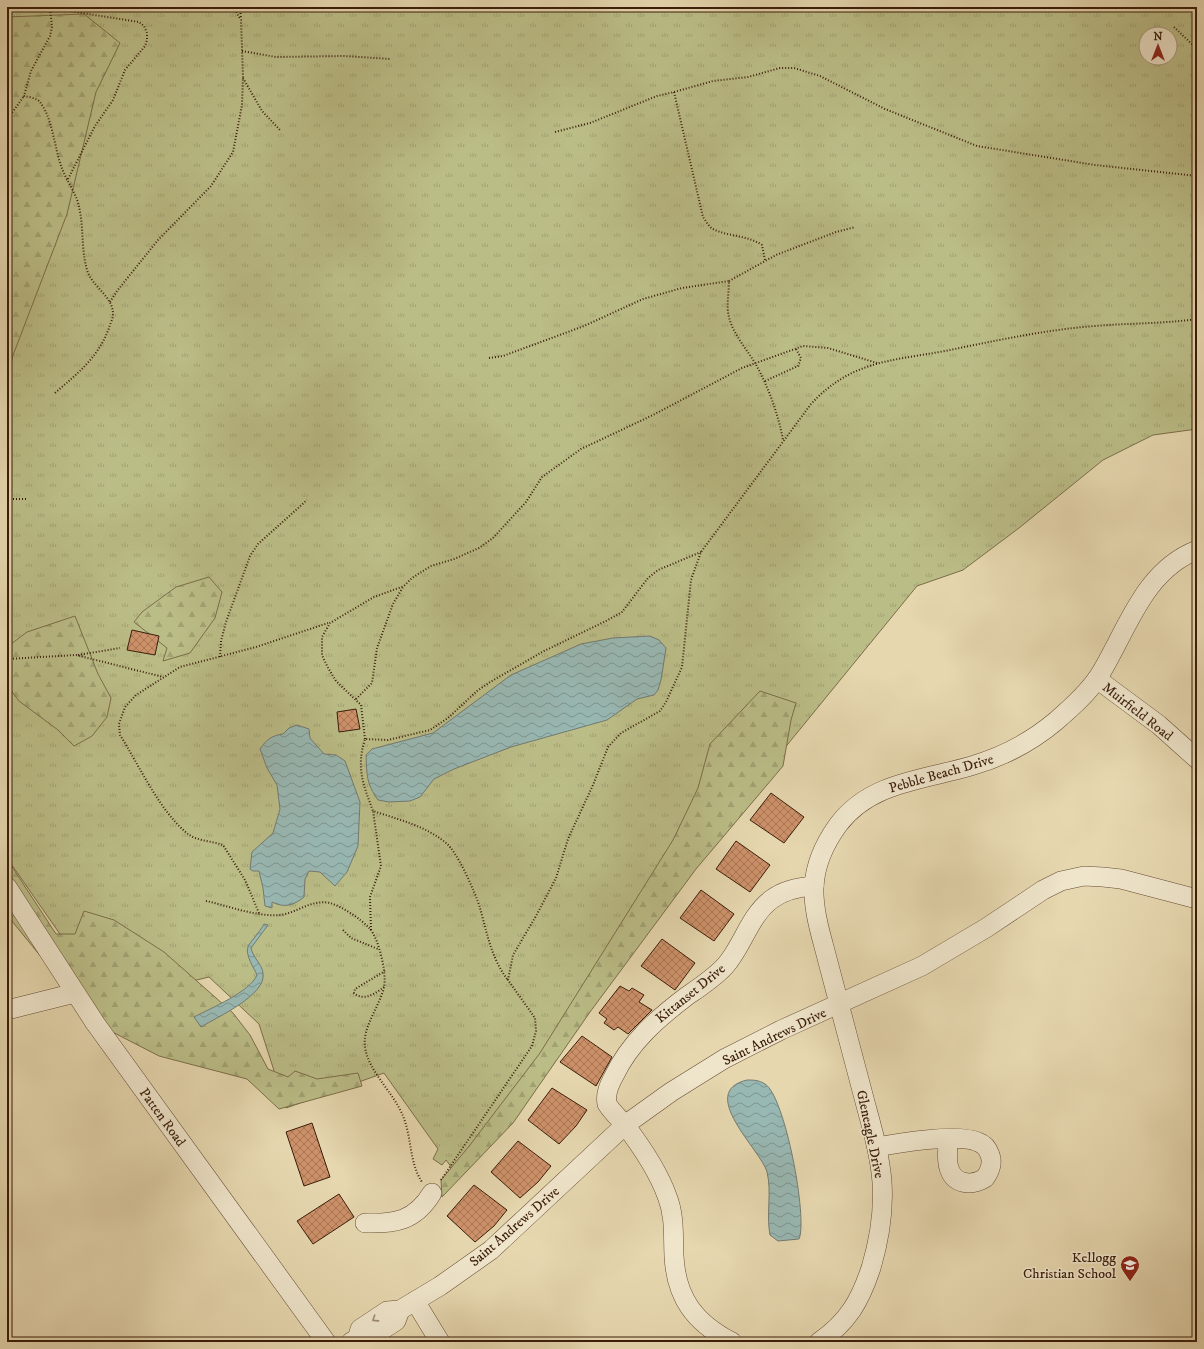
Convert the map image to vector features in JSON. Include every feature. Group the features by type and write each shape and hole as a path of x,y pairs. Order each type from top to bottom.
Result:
{"street":[{"name":"Pebble Beach Drive","path":"839,1005 818,921 814,886 819,863 830,837 851,811 864,800 897,784 972,766 1013,750 1040,734 1057,720 1097,679 1154,580 1181,556 1197,550"},
{"name":"Muirfield Road","path":"1097,679 1159,725 1197,758"},
{"name":"Saint Andrews Drive","path":"354,1340 360,1329 366,1325 388,1311 408,1306 491,1250 624,1125 671,1092 724,1059 781,1030 839,1005 922,966 986,928 1043,890 1061,882 1084,876 1115,879 1197,899"},
{"name":"Kittanset Drive","path":"624,1125 607,1104 606,1098 617,1068 643,1034 664,1014 713,977 726,965 752,921 765,905 783,892 802,887 814,886"},
{"name":"Patten Road","path":"7,887 105,1038 326,1342"},
{"path":"7,1010 75,993"},
{"name":"Gleneagle Drive","path":"819,1342 834,1332 846,1320 865,1284 876,1249 882,1205 882,1181 877,1147 839,1005"},
{"path":"624,1125 659,1177 672,1209 674,1257 679,1288 694,1315 708,1328 732,1342"},
{"path":"877,1147 910,1141 948,1140"},
{"path":"365,1223 384,1223 400,1220 414,1214 422,1208 432,1193"},
{"path":"408,1306 440,1342"}],"path":[{"path":"42,7 131,20 144,26 147,33 145,46 125,70 113,100 95,126 68,182"},
{"path":"233,7 241,20"},
{"path":"110,302 158,240 212,186 233,152 239,131 243,77 240,7"},
{"path":"7,120 24,96 31,71 50,36 52,27 50,8"},
{"path":"1178,30 1197,49"},
{"path":"242,51 276,57 344,56 391,59"},
{"path":"555,132 590,123 657,96 713,81 748,77 780,68 794,68 820,76 885,109 977,146 1095,165 1197,176"},
{"path":"243,77 262,111 280,130"},
{"path":"674,92 691,160 698,203 703,217 712,228 746,237 762,245 766,260"},
{"path":"24,96 32,97 40,101 48,118 68,182 79,206 83,228 83,249 88,272 97,287 110,302 113,314 100,348 93,358 55,393"},
{"path":"488,358 503,356 584,326 643,299 682,288 729,281 766,260 836,232 855,227"},
{"path":"729,281 729,317 734,330 765,381 780,422 783,440"},
{"path":"508,980 513,955 556,878 568,839 593,785 608,747 621,733 660,711 666,702 678,676 683,659 691,580 701,552 783,440 824,389 851,372 878,363 1046,332 1095,326 1166,324 1197,319"},
{"path":"356,699 372,683 377,648 393,604 404,586 412,578 431,566 467,554 493,538 526,502 542,477 581,449 754,363 803,346 828,348 878,363"},
{"path":"765,381 798,366 800,358 796,349"},
{"path":"7,499 28,499"},
{"path":"220,657 221,641 226,622 250,556 258,544 307,500"},
{"path":"365,739 388,740 430,730 448,718 477,691 490,682 544,652 622,612 648,578 658,570 701,552"},
{"path":"259,913 245,880 223,845 198,839 188,834 167,812 120,735 119,724 125,707 136,695 163,677 185,665 220,657 330,623 374,597 404,586"},
{"path":"330,623 322,637 322,655 336,681 356,699 363,711 365,739 362,749 360,769 363,784 373,811 381,866 370,897 371,930 383,960 385,971 384,987 368,1027 365,1046 368,1058 403,1116 412,1161 417,1174 432,1193 532,1046 536,1031 535,1018 499,968 491,951 480,906 470,884 448,844 423,829 373,811"},
{"path":"7,659 76,655 120,648"},
{"path":"76,655 163,677"},
{"path":"206,900 263,914 275,915 282,914 312,903 330,903 348,912 371,930"},
{"path":"343,930 351,938 378,949"},
{"path":"384,987 369,996 363,997 354,993 355,990 385,971"}],"green space":[{"path":"7,7 1197,7 1197,429 1153,435 1103,460 1019,528 963,570 917,586 707,843 455,1172 446,1160 442,1165 433,1159 438,1149 384,1073 286,1108 259,1024 209,977 135,995 94,983 7,858 7,371 12,359 7,355"},
{"path":"84,14 120,43 96,92 67,214 7,371 7,17"},
{"path":"209,577 222,592 215,618 190,653 163,661 167,648 134,622 142,612 176,587"},
{"path":"75,616 98,674 111,698 107,717 92,736 74,746 58,730 19,701 7,685 7,647 27,632"},
{"path":"760,691 796,703 791,720 783,766 696,869 590,1012 513,1123 442,1197 441,1180 470,1145 540,1053 673,840 698,788 710,744"},
{"path":"7,859 56,934 75,934 84,911 114,920 164,952 233,1013 250,1035 268,1069 288,1077 295,1071 317,1079 358,1073 362,1086 279,1109 247,1079 159,1056 95,1023 7,915"}],"water":[{"path":"650,636 659,640 666,648 661,680 658,690 654,695 637,699 607,720 511,747 454,769 434,779 420,797 410,801 389,802 378,800 371,789 367,774 366,755 372,749 433,733 511,675 581,644 613,638"},
{"path":"297,725 309,729 310,738 324,754 336,755 345,761 360,802 358,846 347,872 335,886 320,872 309,871 305,879 304,897 288,905 281,905 272,902 272,908 265,906 259,871 253,871 250,869 252,852 273,833 280,809 277,785 267,768 260,749 270,738 283,734 289,728"},
{"path":"264,924 268,925 251,948 263,973 262,981 257,989 240,1004 201,1027 194,1017 220,1004 247,987 257,975 247,950"},
{"path":"747,1080 754,1080 765,1084 773,1093 780,1110 793,1158 797,1184 801,1227 799,1239 778,1241 770,1235 769,1187 767,1172 729,1109 728,1096 733,1086"}],"building":[{"path":"132,630 159,636 155,655 127,650"},
{"path":"356,709 360,729 339,732 337,712"},
{"path":"771,793 804,817 784,843 750,820"},
{"path":"736,841 770,865 750,892 716,869"},
{"path":"701,890 734,914 714,941 680,918"},
{"path":"662,939 695,963 675,990 641,966"},
{"path":"620,986 629,991 632,988 644,995 639,1002 652,1010 628,1034 618,1027 614,1030 604,1023 607,1019 599,1013"},
{"path":"582,1036 612,1057 596,1086 560,1062"},
{"path":"552,1088 587,1110 576,1126 559,1144 528,1120"},
{"path":"312,1123 330,1177 304,1186 286,1132"},
{"path":"518,1141 551,1166 538,1182 520,1198 491,1172"},
{"path":"474,1185 507,1210 494,1226 475,1242 447,1216"},
{"path":"339,1194 354,1217 313,1244 297,1221"}],"place":[{"name":"Kellogg Christian School","path":"1130,1282"}]}
